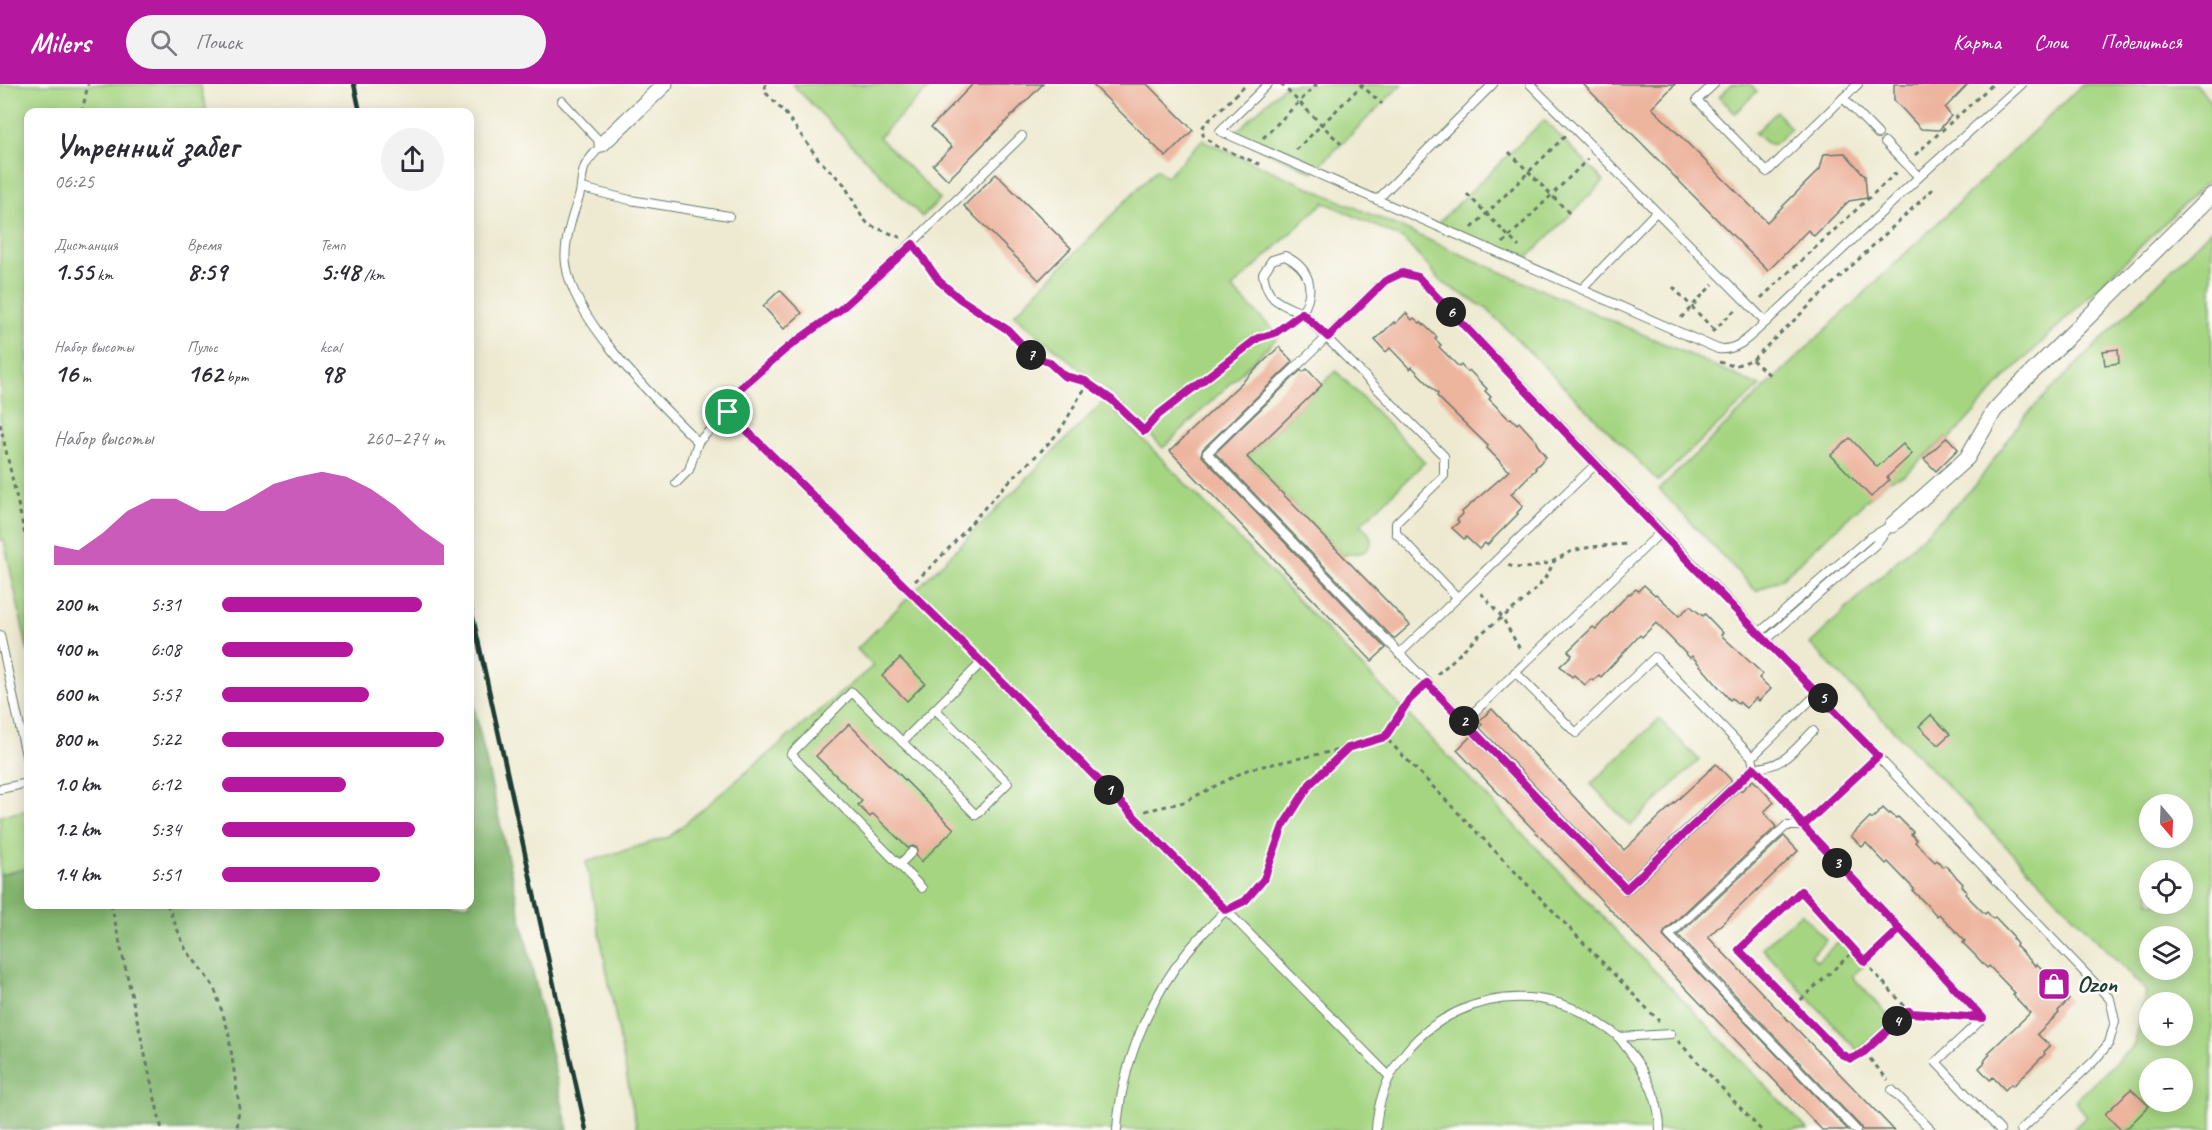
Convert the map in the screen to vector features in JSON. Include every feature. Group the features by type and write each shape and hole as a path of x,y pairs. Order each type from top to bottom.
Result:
{"street":[{"path":"602,144 664,84"},
{"path":"1892,525 1967,458 1994,411 2005,399 2212,195"}],"lane":[{"path":"1268,84 1220,131 1671,329 1719,349 1727,350 1736,348 1766,322 1919,177 2022,84"},
{"path":"1377,200 1493,84"},
{"path":"1530,84 1766,322"},
{"path":"1714,84 1697,100 1767,172 1858,84"},
{"path":"1843,98 1878,134"},
{"path":"562,101 602,144 584,167 582,188 570,221 566,264 574,294 597,330 640,384 699,442"},
{"path":"676,483 690,470 699,442 728,412 737,391 787,348 841,309 913,244 1022,136"},
{"path":"1886,142 1919,177"},
{"path":"582,188 630,200 729,216"},
{"path":"1582,289 1656,212"},
{"path":"1302,313 1311,294 1307,274 1297,262 1286,256 1272,260 1263,274 1266,291 1280,304 1302,313 1328,337 1444,456 1444,476 1396,523 1396,533 1457,597"},
{"path":"1813,731 1784,760 1770,767 1754,768 1626,889 1207,453 1385,281 1402,273 1418,277 2110,999 2115,1021 2109,1043 2094,1061 2021,1130"},
{"path":"728,412 982,662 1389,1076"},
{"path":"1399,654 1596,464"},
{"path":"1759,633 1869,538 1892,525"},
{"path":"1766,640 1875,545 1892,525"},
{"path":"1464,722 1660,532"},
{"path":"0,635 24,746"},
{"path":"1515,672 1576,733 1655,657 1752,757 1754,768"},
{"path":"902,742 982,662"},
{"path":"922,888 791,754 852,692 976,815 1008,783 935,709"},
{"path":"1752,757 1818,693"},
{"path":"1856,1130 1669,935 1786,826 1803,826 1878,756"},
{"path":"0,789 24,784"},
{"path":"1803,826 1983,1018 1936,1062 2000,1130"},
{"path":"900,864 912,852"},
{"path":"1117,1130 1118,1109 1132,1053 1155,1000 1187,952 1226,910"},
{"path":"1376,1130 1377,1113 1389,1076 1416,1040 1452,1013 1494,999 1539,998 1581,1011 1618,1037 1646,1073 1660,1117 1660,1130"},
{"path":"1618,1037 1671,1034"},
{"path":"1892,1090 1931,1130"}],"path":[{"path":"83,108 88,84"},
{"path":"765,84 766,93 785,113 820,161 844,184 847,194 868,225 896,234 913,244 939,281 960,299 1008,330 1031,354 1050,363 1064,376 1085,381 1112,400 1144,431 1158,415 1258,338 1275,333 1302,313"},
{"path":"1248,84 1202,128 1203,135 1207,140 1276,171 1362,85 1382,104"},
{"path":"1281,84 1341,144"},
{"path":"1243,157 1317,84"},
{"path":"1716,337 1709,335 1738,310 1753,292 1760,298 1993,84"},
{"path":"1462,238 1573,128"},
{"path":"1494,251 1596,151"},
{"path":"1509,152 1571,215"},
{"path":"1717,362 1734,366 1752,360 1932,190 1919,177"},
{"path":"1467,194 1522,250"},
{"path":"1671,329 1713,284 1707,278"},
{"path":"1673,287 1714,330"},
{"path":"1752,360 1771,376"},
{"path":"907,589 940,558 1000,491 1038,456 1070,417 1079,395 1089,384"},
{"path":"0,424 24,530"},
{"path":"1496,560 1514,568 1534,567 1554,561 1573,550 1595,546 1629,544 1645,547"},
{"path":"1132,814 1184,802 1249,768 1348,748 1385,737 1409,700 1539,585 1551,570 1554,561"},
{"path":"1472,582 1502,617 1527,660"},
{"path":"1385,737 1761,1130"},
{"path":"1226,910 1245,901 1264,879 1283,826 1310,784 1348,748"},
{"path":"1754,768 1785,800 1803,826"},
{"path":"1909,1011 1864,1052 1851,1059 1841,1054 1739,950 1801,891 1911,1013 1983,1018"},
{"path":"112,909 162,1130"},
{"path":"169,909 185,948 214,987 228,1030 239,1105 237,1130"},
{"path":"1865,962 1900,929"},
{"path":"1794,1006 1854,951"},
{"path":"1864,1052 1886,1077 1892,1090"}],"green space":[{"path":"0,84 200,84 206,108 24,108 24,633 4,540 0,540"},
{"path":"792,84 933,84 879,137 940,199 922,217"},
{"path":"1286,84 1402,84 1313,172 1232,136"},
{"path":"1732,84 1750,84 1757,91 1735,113 1719,97"},
{"path":"2083,84 2195,84 2212,102 2212,177 2007,376 1949,440 1947,437 1904,475 1889,480 1781,579 1756,591 1659,489"},
{"path":"1777,112 1791,129 1773,145 1765,142 1755,133"},
{"path":"1544,120 1604,181 1522,263 1435,226"},
{"path":"1202,140 1760,386 1658,481 1487,309 1443,283 1403,239 1324,202 1232,288 1279,336 1163,448 1115,398 1014,315 1157,169 1166,177"},
{"path":"2212,229 2212,1130 2072,1130 2087,1116 2075,1101 2134,1045 2139,1022 2139,1046 2193,1046 2193,992 2146,992 1810,644 1976,485 2023,418"},
{"path":"1336,371 1425,462 1360,525 1369,534 1370,546 1363,552 1343,556 1247,457"},
{"path":"1105,400 1808,1130 637,1130 586,862 669,837 873,666 857,649"},
{"path":"474,706 568,1130 0,1130 0,875 24,869 24,909 474,909"},
{"path":"1659,719 1699,760 1630,826 1591,784"},
{"path":"24,811 24,869 0,875 0,816"},
{"path":"1801,913 1826,940 1811,955 1817,961 1844,937 1868,962 1852,976 1892,1020 1858,1051 1762,948"}],"building":[{"path":"973,84 1043,84 948,180 933,165 952,147 931,127"},
{"path":"1092,84 1147,84 1193,130 1166,157"},
{"path":"1583,84 1675,84 1652,108 1767,222 1820,169 1824,154 1845,153 1865,176 1867,198 1849,201 1814,236 1808,230 1768,271"},
{"path":"1894,84 1968,84 1945,108 1951,116 1939,130 1921,129 1894,100"},
{"path":"996,174 1071,248 1039,280 964,206"},
{"path":"780,290 802,313 784,329 763,306"},
{"path":"1406,313 1412,320 1414,318 1421,322 1437,337 1435,339 1441,345 1439,347 1459,367 1461,365 1467,372 1469,370 1487,389 1485,391 1491,397 1489,399 1509,419 1511,418 1517,424 1519,422 1537,442 1546,457 1511,494 1523,506 1518,514 1487,545 1485,543 1479,549 1452,528 1459,522 1457,520 1463,514 1462,512 1509,471 1412,367 1410,369 1390,348 1386,352 1375,340"},
{"path":"1279,347 1293,362 1203,449 1201,455 1386,648 1372,661 1170,451"},
{"path":"2118,349 2119,363 2105,365 2103,351"},
{"path":"1307,369 1322,385 1247,457 1410,625 1394,639 1215,453 1301,370 1303,372"},
{"path":"1947,437 1958,449 1936,471 1924,459"},
{"path":"1850,438 1877,467 1903,444 1912,454 1887,477 1889,480 1871,497 1831,455"},
{"path":"1644,585 1679,616 1690,606 1703,616 1705,614 1723,633 1721,635 1763,674 1759,678 1771,689 1759,701 1756,698 1746,708 1732,698 1730,700 1692,656 1690,658 1656,623 1642,637 1640,635 1601,677 1599,675 1593,681 1591,679 1585,685 1574,675 1572,677 1560,666 1572,655 1568,651 1593,627 1596,629 1629,593 1636,589 1638,591"},
{"path":"900,658 925,683 907,701 882,676"},
{"path":"1492,709 1624,850 1716,764 1732,781 1626,881 1480,728 1482,725 1479,721"},
{"path":"1931,715 1950,734 1938,745 1919,726"},
{"path":"849,724 954,829 921,862 916,856 917,848 913,846 908,848 873,814 870,817 858,805 862,801 816,756"},
{"path":"1471,736 1625,895 1630,893 1740,789 1741,791 1753,780 1774,802 1764,812 1776,827 1665,931 1663,936 1848,1130 1822,1130 1457,750"},
{"path":"1883,808 1889,814 1898,817 1913,832 1911,834 1917,840 1915,842 1935,862 1937,860 1943,867 1945,865 1963,884 1967,892 1965,894 1985,914 1987,912 1993,919 1995,917 2013,936 2016,946 2036,966 2037,964 2044,971 2045,969 2061,985 2059,987 2069,1000 2037,1034 2050,1046 2044,1052 2045,1054 2013,1086 2011,1084 2005,1090 1993,1077 1990,1080 1979,1068 1990,1054 1988,1053 2030,1013 2013,995 2015,993 1989,966 1987,968 1963,943 1965,941 1939,914 1937,916 1888,862 1886,864 1866,843 1862,847 1851,836"},
{"path":"1784,836 1798,851 1708,937 1894,1130 1862,1130 1678,935"},
{"path":"2131,1089 2139,1097 2139,1112 2143,1112 2125,1130 2121,1130 2105,1114"}],"railway":[{"path":"354,84 359,108"},
{"path":"474,622 586,1130"}],"place":[{"name":"Ozon","path":"2054,984"}],"route":[{"path":"728,412 737,391 787,348 841,309 913,244 939,281 960,299 1008,330 1031,354 1050,363 1064,376 1085,381 1112,400 1144,431 1158,415 1258,338 1275,333 1302,313 1328,337 1385,281 1402,273 1418,277 1660,532 1878,756 1803,826 1852,878 1983,1018 1911,1013 1909,1011 1864,1052 1851,1059 1841,1054 1739,950 1801,891 1865,962 1900,929 1803,826 1785,800 1754,768 1626,889 1427,683 1409,700 1385,737 1348,748 1310,784 1283,826 1264,879 1245,901 1226,910 1010,690 728,412"}]}
